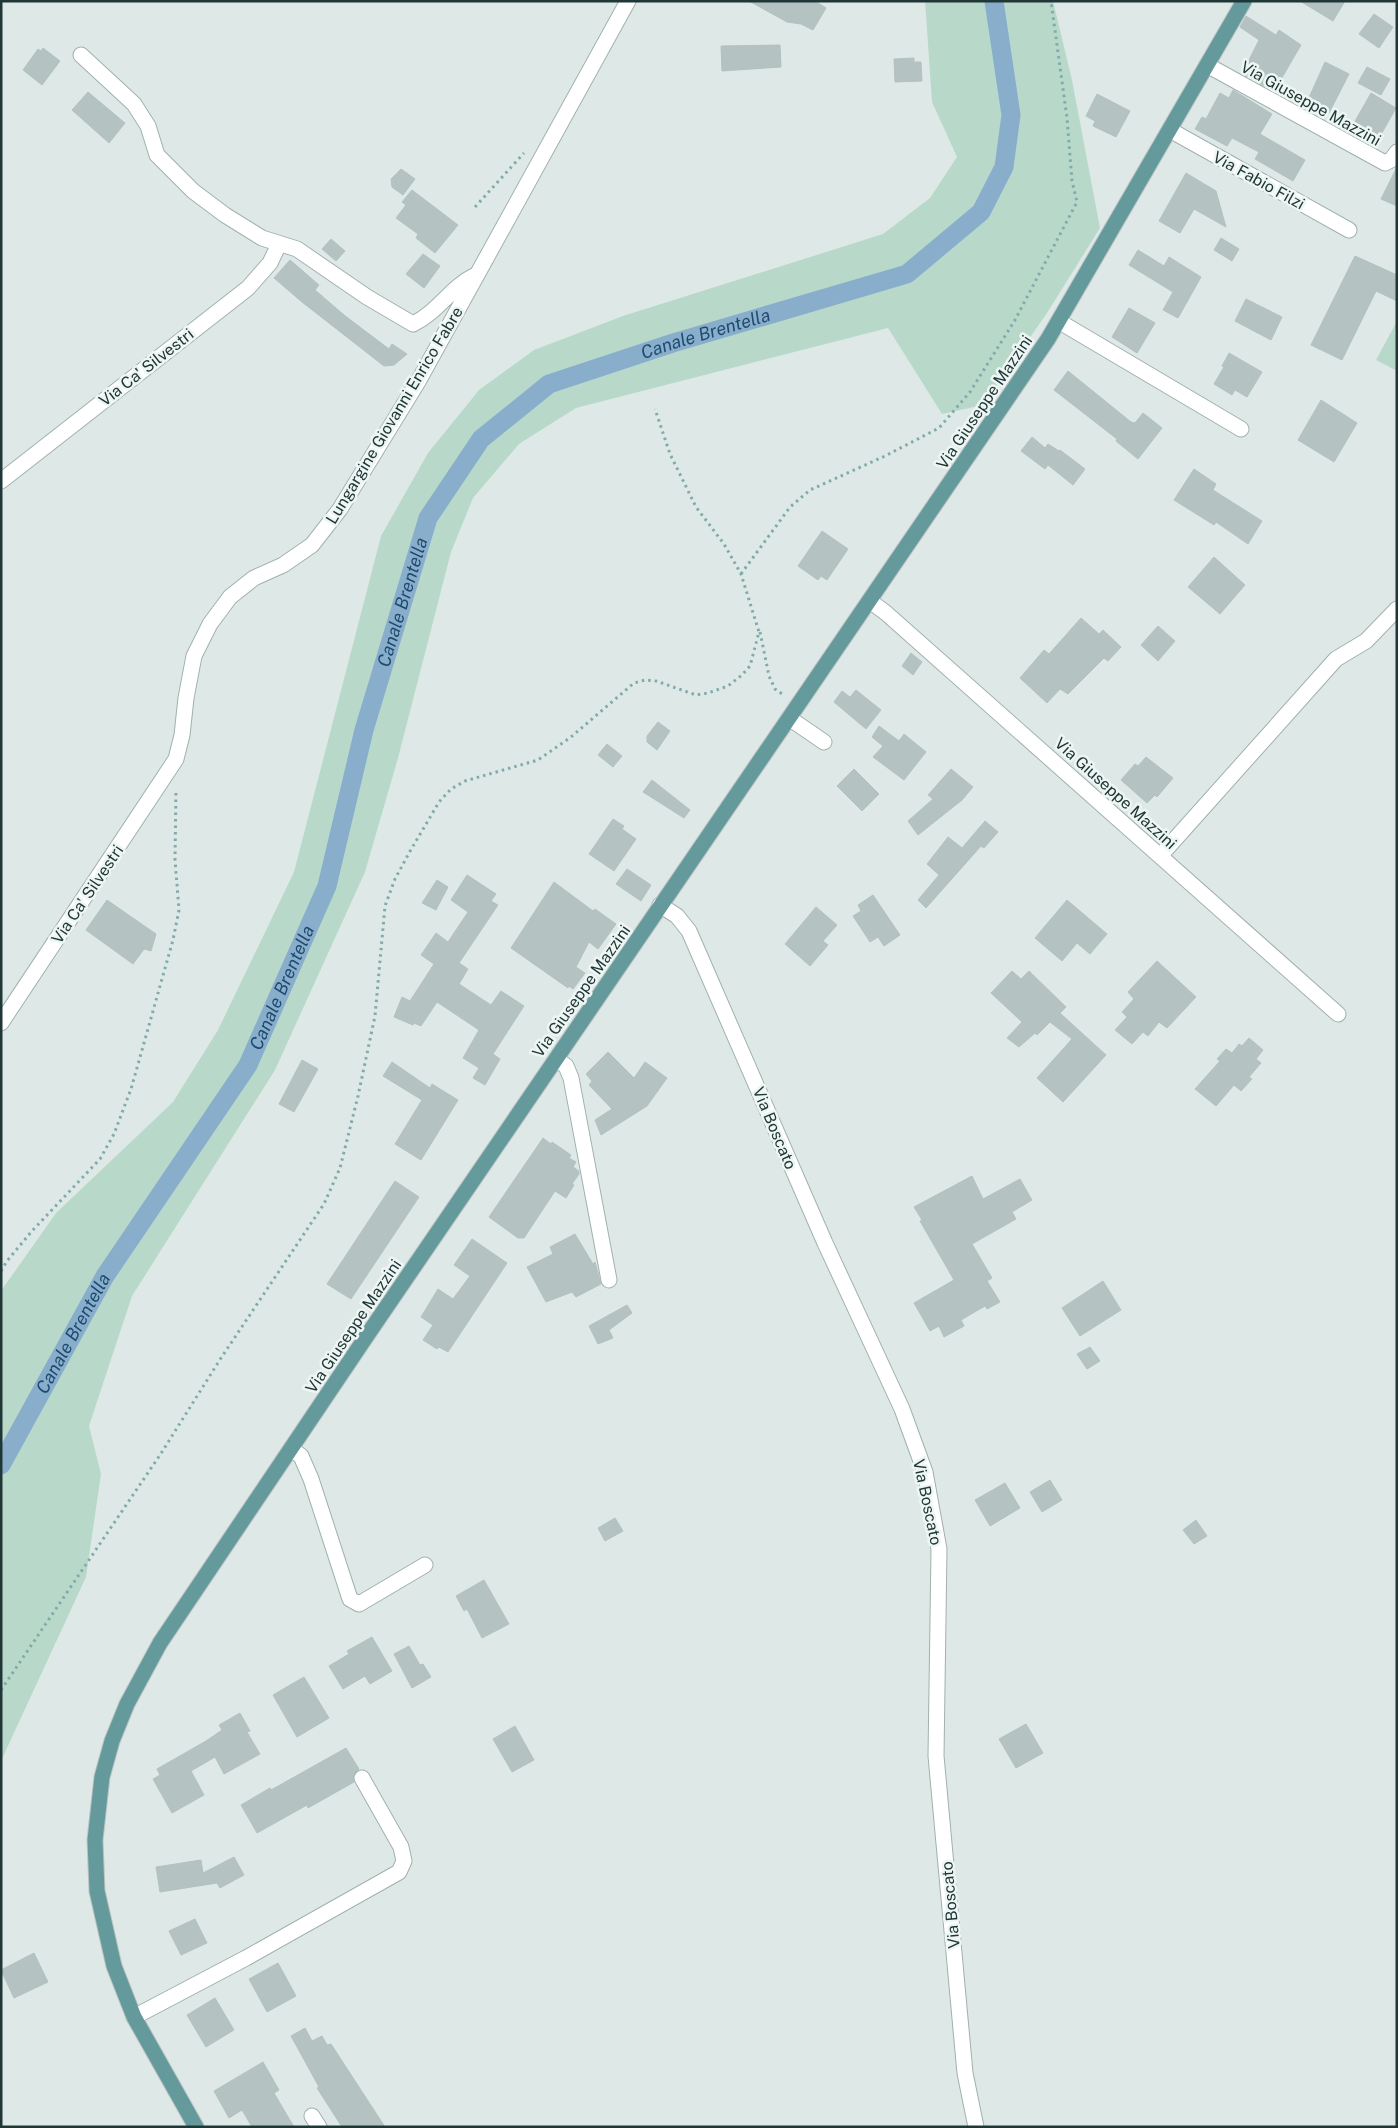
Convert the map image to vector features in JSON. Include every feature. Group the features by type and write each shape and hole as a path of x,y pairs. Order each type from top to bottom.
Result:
{"main road":[{"name":"Via Giuseppe Mazzini","path":"196,2127 134,2017 114,1966 98,1891 95,1840 102,1777 112,1741 143,1671 160,1643 660,905 870,602 1060,322 1244,1"}],"street":[{"name":"Lungargine Giovanni Enrico Fabre","path":"172,765 179,751 194,656 210,624 230,597 254,578 283,565 312,545 340,510 392,426 628,1"},
{"name":"Lungargine Giovanni Enrico Fabre","path":"81,55 134,104 148,126 157,155 178,178 225,215 262,238 297,249 366,296 413,324 427,317 456,289 478,274"},
{"name":"Via Giuseppe Mazzini","path":"1207,65 1385,163 1391,160 1397,152"},
{"name":"Via Fabio Filzi","path":"1170,130 1349,230"},
{"name":"Via Ca' Silvestri","path":"1,481 248,288 270,263 279,244"},
{"path":"1060,322 1241,429"},
{"name":"Via Giuseppe Mazzini","path":"870,602 886,613 1338,1014"},
{"path":"1160,856 1336,659 1366,642 1397,609"},
{"path":"789,718 824,742"},
{"name":"Via Ca' Silvestri","path":"1,1023 172,765"},
{"name":"Via Boscato","path":"660,905 677,916 689,931 824,1243 902,1409 925,1472 939,1548 936,1756 965,2073 976,2127"},
{"path":"556,1059 566,1066 571,1078 609,1280"},
{"path":"291,1449 301,1456 311,1479 350,1599 359,1604 425,1565"},
{"path":"134,2017 399,1872 404,1861 401,1847 362,1778"}],"path":[{"path":"741,574 790,507 810,490 885,456 939,428 970,392 1015,320 1077,202 1072,181 1067,118 1051,1"},
{"path":"475,207 525,152"},
{"path":"655,409 670,454 696,507 724,544 741,574 760,632 769,676 775,689 798,705"},
{"path":"1,1690 160,1455 221,1358 324,1204 340,1168 375,1016 385,906 395,879 439,802 452,789 465,781 538,760 571,737 634,683 656,680 696,695 728,686 750,666 760,632"},
{"path":"1,1271 32,1231 100,1159 114,1134 131,1089 173,940 179,910 175,860 174,808 177,774 172,765"}],"green space":[{"path":"925,1 1053,1 1072,80 1100,228 1047,313 983,405 942,414 888,328 576,408 519,444 473,498 451,552 398,758 365,872 275,1070 132,1296 89,1426 101,1474 86,1577 1,1761 1,1291 56,1213 173,1102 218,1030 294,872 381,536 428,453 479,390 534,350 623,316 883,234 930,198 957,157 932,102"},
{"path":"1397,321 1397,371 1376,360"}],"building":[{"path":"749,1 815,1 826,8 813,30 801,24 787,22"},
{"path":"1300,1 1345,1 1333,21"},
{"path":"1374,14 1393,27 1379,48 1359,34"},
{"path":"1246,16 1276,35 1279,30 1301,45 1280,81 1272,76 1266,87 1242,74 1259,40 1240,27"},
{"path":"780,45 781,67 722,71 721,46"},
{"path":"43,48 60,61 42,85 23,70 38,49 41,51"},
{"path":"914,58 914,62 921,62 922,81 895,82 894,59"},
{"path":"1325,62 1349,74 1329,113 1307,102"},
{"path":"1367,67 1390,79 1381,95 1358,83"},
{"path":"1233,90 1272,114 1260,134 1305,160 1293,181 1255,159 1259,152 1232,138 1227,146 1195,129 1202,117 1206,119 1220,93 1229,98"},
{"path":"88,92 125,123 109,143 72,110"},
{"path":"1371,93 1396,108 1379,138 1354,123"},
{"path":"1097,94 1130,111 1116,137 1093,126 1095,121 1086,116"},
{"path":"1397,167 1397,206 1381,199"},
{"path":"401,169 415,179 403,195 392,187 391,179"},
{"path":"1186,173 1216,191 1226,227 1194,209 1180,233 1159,221"},
{"path":"412,190 458,225 435,253 416,238 418,234 396,218 406,205 402,202"},
{"path":"1221,238 1239,249 1232,261 1214,250"},
{"path":"331,239 345,251 336,261 322,249"},
{"path":"1138,250 1164,266 1169,257 1201,277 1178,318 1163,310 1173,292 1129,265"},
{"path":"423,254 440,266 424,288 406,274"},
{"path":"1355,256 1397,275 1397,301 1376,291 1342,360 1311,345"},
{"path":"290,260 319,285 315,290 344,315 389,349 392,344 407,354 394,365 384,366 302,302 274,278"},
{"path":"1246,299 1282,317 1271,340 1235,321"},
{"path":"1129,308 1155,323 1137,353 1112,337"},
{"path":"1229,353 1262,372 1247,397 1235,390 1232,395 1214,384 1224,367 1222,366"},
{"path":"1068,371 1131,422 1135,423 1143,413 1162,428 1138,459 1116,441 1117,439 1054,390"},
{"path":"1321,400 1357,423 1334,462 1298,440"},
{"path":"1032,437 1045,448 1048,444 1060,450 1085,469 1073,485 1048,465 1045,469 1021,451"},
{"path":"1194,469 1216,484 1213,490 1262,521 1248,544 1216,522 1214,525 1174,500"},
{"path":"822,531 848,549 827,580 821,576 818,580 798,566"},
{"path":"1214,557 1245,585 1220,614 1188,587"},
{"path":"1081,618 1099,634 1103,630 1121,647 1108,661 1104,658 1068,694 1060,689 1047,703 1020,678 1044,650 1049,654"},
{"path":"1158,626 1175,641 1158,661 1141,645"},
{"path":"911,653 922,662 913,675 902,666"},
{"path":"856,690 881,710 866,729 834,702 842,691 850,697"},
{"path":"658,722 670,731 657,750 647,742 647,736"},
{"path":"879,726 899,741 904,734 926,752 904,780 873,757 883,746 872,737"},
{"path":"607,744 622,756 613,767 598,755"},
{"path":"1146,757 1173,778 1157,797 1155,795 1147,803 1121,780 1135,764 1138,766"},
{"path":"854,769 879,794 862,811 837,786"},
{"path":"951,769 973,787 962,800 918,835 908,821 933,799 928,795"},
{"path":"652,780 690,810 684,818 643,792"},
{"path":"613,819 624,826 622,829 636,839 614,871 589,854"},
{"path":"985,821 998,832 984,848 981,846 926,908 918,900 939,875 927,864 948,837 962,848"},
{"path":"627,869 651,885 641,901 616,884"},
{"path":"467,875 496,894 491,901 498,905 459,963 468,969 459,984 491,1005 501,991 524,1006 493,1054 500,1059 485,1085 473,1078 479,1068 463,1058 479,1030 437,1002 421,1026 414,1023 413,1025 394,1017 402,997 410,1001 434,964 421,955 436,933 448,942 468,912 451,900"},
{"path":"437,880 448,887 436,910 422,903"},
{"path":"554,882 593,911 595,909 616,924 598,949 589,942 576,967 585,973 573,989 569,986 568,988 511,948"},
{"path":"873,895 900,935 884,946 878,937 870,942 853,916 861,911 858,905"},
{"path":"107,900 156,934 151,951 144,949 133,964 86,930"},
{"path":"1067,900 1107,934 1090,954 1077,943 1062,961 1035,938"},
{"path":"816,907 837,925 823,941 828,945 810,966 785,944"},
{"path":"1157,961 1196,997 1167,1028 1159,1022 1148,1036 1143,1032 1132,1044 1115,1030 1127,1017 1122,1012 1134,999 1128,992"},
{"path":"1012,971 1021,979 1029,971 1066,1007 1060,1013 1106,1055 1063,1102 1037,1078 1072,1039 1050,1022 1037,1035 1035,1033 1019,1047 1007,1038 1022,1022 991,993"},
{"path":"1249,1038 1263,1050 1256,1059 1261,1063 1249,1077 1252,1079 1241,1091 1234,1085 1216,1106 1195,1089 1220,1061 1217,1059 1226,1049 1232,1053 1239,1044 1242,1046"},
{"path":"608,1052 634,1078 645,1062 667,1078 647,1106 601,1135 595,1120 612,1109 589,1085 592,1081 586,1074"},
{"path":"302,1060 318,1069 294,1112 279,1104"},
{"path":"392,1062 430,1088 432,1084 458,1100 421,1160 395,1144 422,1100 383,1076"},
{"path":"543,1138 571,1155 569,1158 576,1162 573,1167 579,1171 579,1174 566,1198 555,1191 524,1238 518,1238 489,1217"},
{"path":"972,1176 983,1199 1020,1179 1032,1200 1012,1212 1016,1219 972,1244 992,1278 987,1281 1000,1302 987,1309 985,1306 961,1320 964,1326 944,1337 939,1326 930,1331 914,1303 954,1280 914,1207"},
{"path":"395,1181 419,1197 351,1299 327,1284"},
{"path":"575,1234 593,1264 595,1262 601,1284 576,1297 572,1292 546,1302 527,1267 553,1254 550,1247"},
{"path":"472,1239 507,1263 448,1352 439,1347 437,1349 423,1340 433,1325 421,1317 438,1289 453,1299 470,1276 454,1265"},
{"path":"1103,1281 1121,1310 1080,1336 1062,1308"},
{"path":"627,1305 632,1313 609,1330 613,1338 598,1344 589,1326"},
{"path":"1090,1347 1100,1361 1087,1369 1077,1354"},
{"path":"1050,1480 1062,1500 1042,1512 1030,1492"},
{"path":"1005,1483 1020,1508 990,1526 975,1500"},
{"path":"615,1518 623,1531 605,1541 598,1528"},
{"path":"1196,1520 1207,1536 1194,1544 1183,1530"},
{"path":"484,1580 509,1624 482,1638 467,1609 464,1611 456,1596"},
{"path":"372,1637 392,1671 370,1684 365,1676 343,1689 329,1666 349,1654 347,1651"},
{"path":"409,1646 420,1665 423,1664 431,1677 412,1688 394,1654"},
{"path":"304,1677 329,1718 297,1737 273,1695"},
{"path":"240,1713 250,1731 247,1732 260,1754 224,1774 215,1757 191,1771 204,1795 172,1813 153,1779 160,1775 157,1769 206,1741 222,1730 219,1725"},
{"path":"1026,1724 1043,1753 1016,1768 999,1739"},
{"path":"515,1726 534,1760 512,1772 493,1739"},
{"path":"346,1748 359,1769 354,1774 354,1782 308,1808 307,1805 257,1833 241,1805"},
{"path":"234,1857 244,1875 220,1888 217,1883 160,1892 156,1867 201,1860 203,1873"},
{"path":"195,1919 207,1943 181,1955 169,1931"},
{"path":"34,1953 48,1982 14,1998 1,1970"},
{"path":"278,1963 296,1996 267,2012 249,1979"},
{"path":"215,1998 234,2030 206,2047 187,2015"},
{"path":"305,2028 312,2041 322,2036 327,2045 331,2044 385,2127 342,2127 317,2088 319,2087 291,2036"},
{"path":"263,2062 279,2090 274,2093 294,2127 252,2127 242,2110 229,2118 214,2091"}],"waterway":[{"name":"Canale Brentella","path":"1,1465 105,1276 248,1065 327,886 364,730 428,518 481,439 549,384 673,343 907,274 981,212 1004,167 1011,115 994,1"}]}
